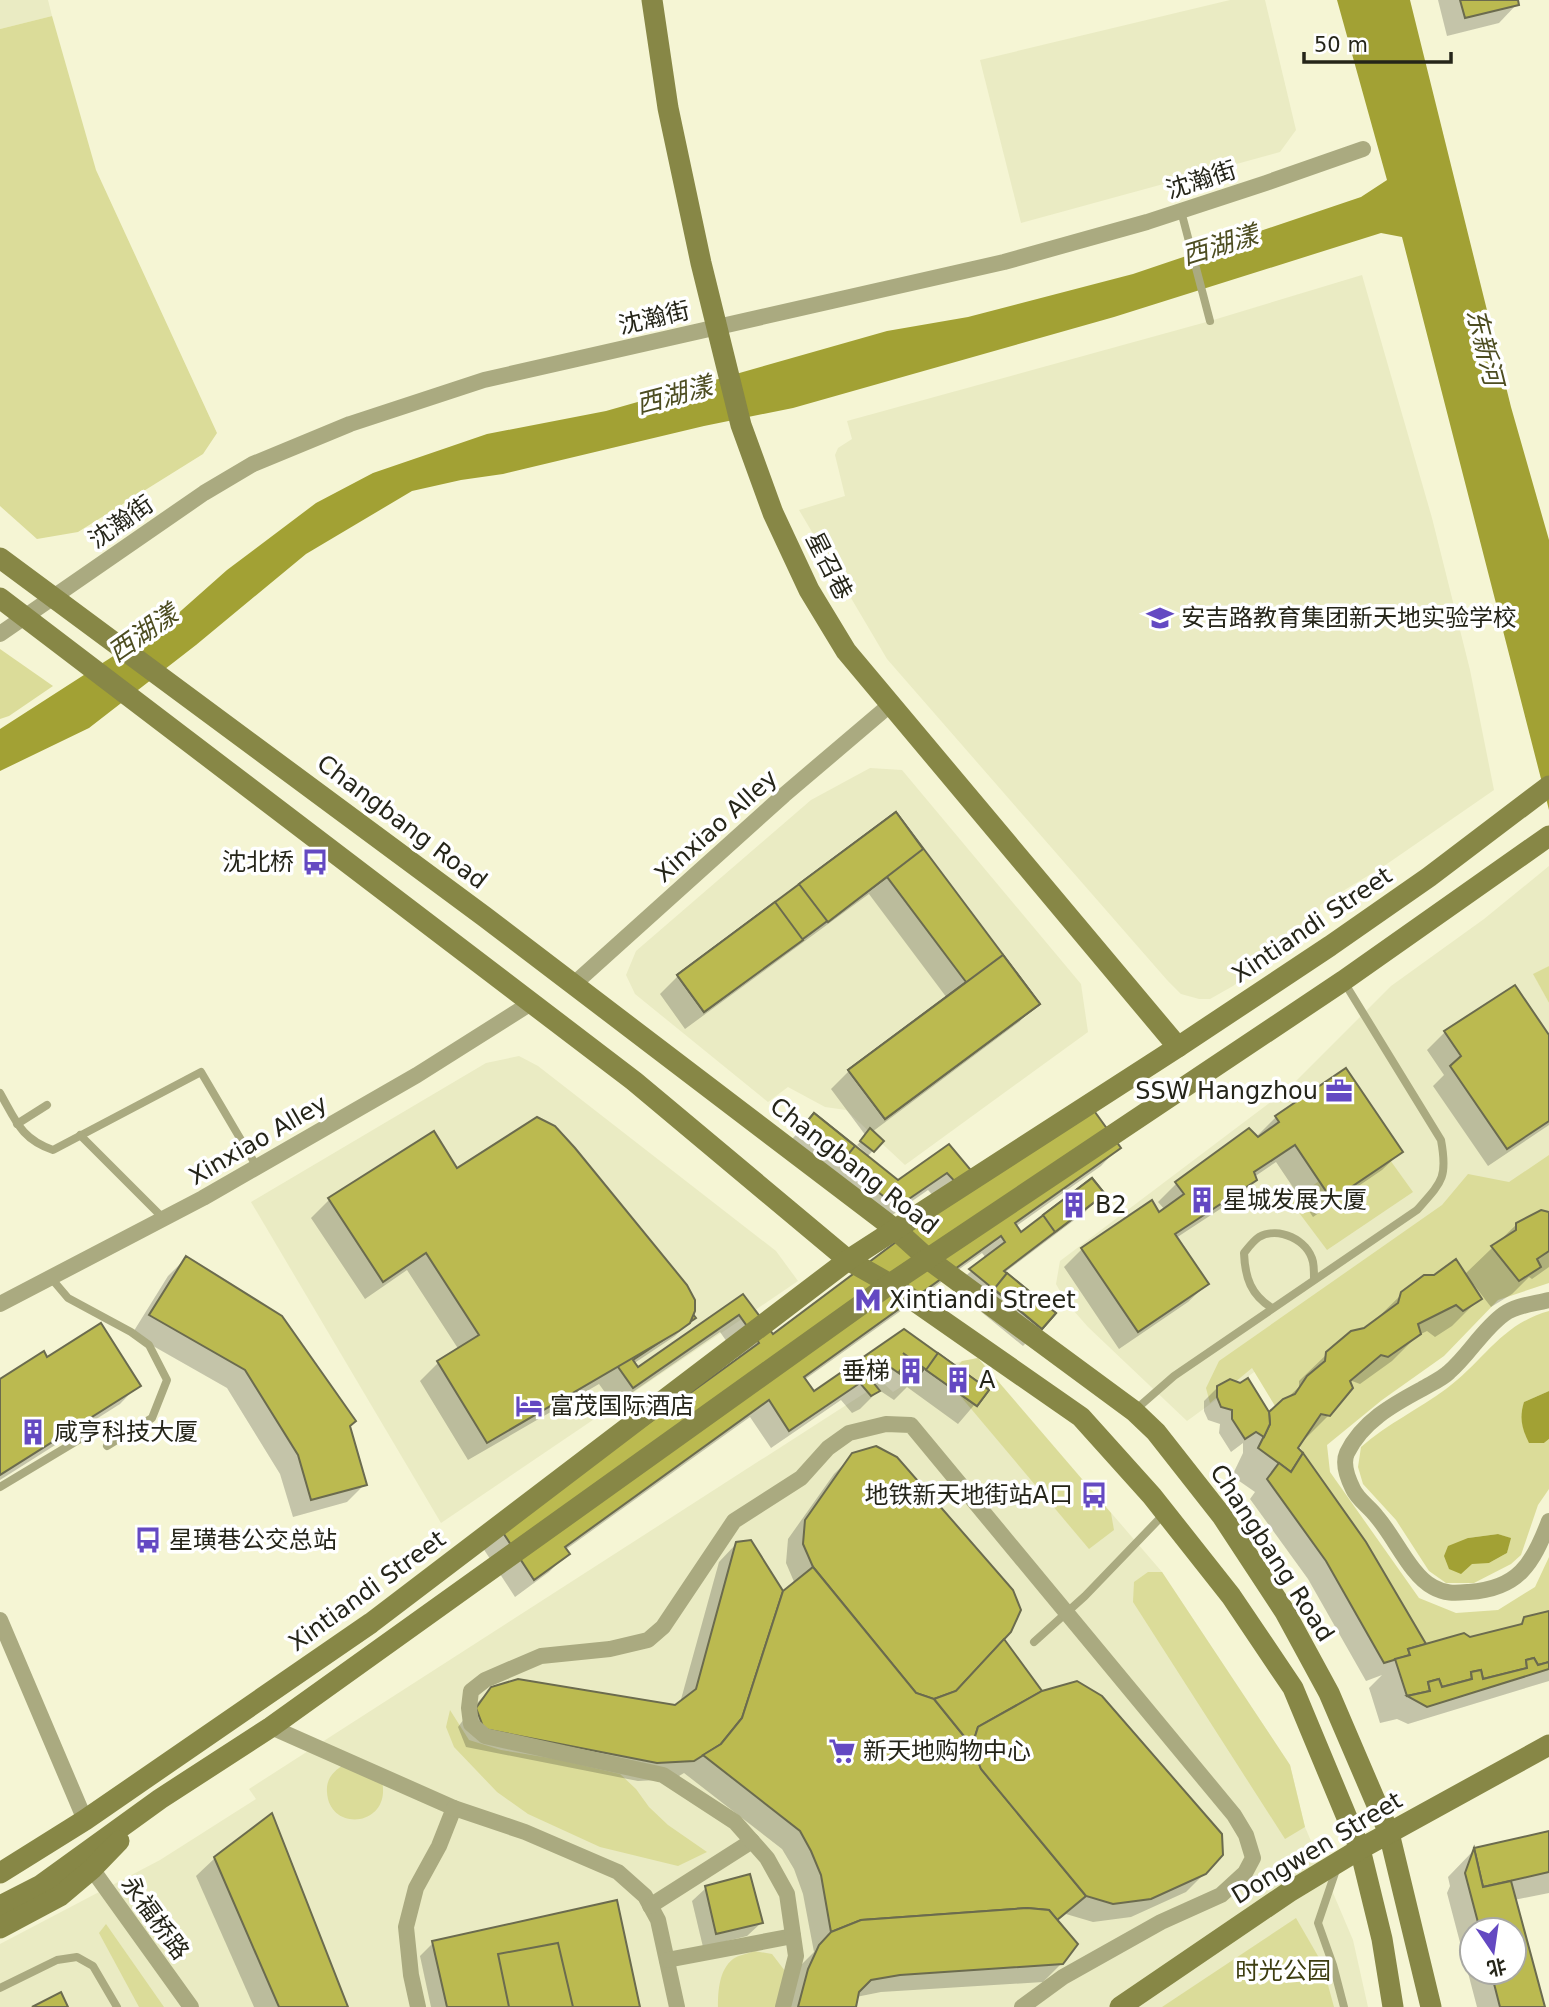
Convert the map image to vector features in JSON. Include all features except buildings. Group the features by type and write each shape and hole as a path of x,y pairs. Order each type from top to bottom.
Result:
{"main road":[{"name":"星召巷","path":"652,0 668,108 701,262 741,425 773,513 809,590 846,651 1178,1047"},
{"name":"Changbang Road","path":"0,558 574,984 896,1230 928,1259 1134,1411 1156,1432 1222,1516 1284,1612 1329,1693 1389,1833 1431,2007"},
{"path":"0,598 634,1081 848,1259 890,1284 1081,1417 1166,1513 1231,1595 1293,1688 1360,1849 1382,1940 1393,2007"},
{"name":"Xintiandi Street","path":"0,1873 85,1820 371,1623 848,1259 1178,1047 1429,877 1549,786"},
{"path":"0,1928 60,1896 89,1861 160,1799 271,1727 890,1284 1343,981 1546,838"},
{"name":"Dongwen Street","path":"1120,2007 1289,1892 1338,1862 1549,1745"},
{"path":"0,1906 89,1861"}],"street":[{"name":"沈瀚街","path":"0,634 204,493 253,464 338,429 484,380 1004,262 1183,218 1363,149"},
{"name":"Xinxiao Alley","path":"574,984 784,795 891,704"},
{"name":"Xinxiao Alley","path":"0,1304 164,1219 257,1167 417,1076 531,1003"},
{"path":"1549,1300 1505,1313 1481,1335 1448,1373 1376,1417 1357,1435 1345,1457 1354,1492 1378,1517 1415,1571 1430,1586 1448,1593 1482,1591 1508,1584 1523,1572 1536,1555 1549,1521"},
{"path":"783,2007 796,1956 787,1894 767,1858 735,1822 663,1775 485,1736 471,1724 471,1691 485,1680 541,1656 610,1648 648,1640 663,1627 734,1521 801,1478 828,1448 849,1433 886,1424 911,1425 1234,1815 1247,1835 1253,1858 1245,1873 1221,1895 1161,1922 1063,1976 1022,2007"},
{"path":"0,1620 85,1820"},
{"path":"271,1727 454,1808 526,1832 618,1871 645,1896 658,1920 677,2007"},
{"path":"418,2007 411,1975 406,1927 416,1888 439,1846 454,1808"},
{"path":"650,1906 752,1841"},
{"name":"永福桥路","path":"89,1861 191,2007"},
{"path":"667,1960 793,1936"}],"lane":[{"path":"1183,218 1210,321"},
{"path":"1134,1411 1174,1376 1417,1210 1441,1184 1445,1163 1441,1140 1343,981"},
{"path":"0,1093 18,1124 34,1143 53,1150 201,1072 257,1167"},
{"path":"18,1124 47,1105"},
{"path":"80,1135 164,1219"},
{"path":"1272,1308 1258,1299 1244,1269 1244,1253 1258,1238 1274,1232 1303,1244 1313,1260 1314,1279"},
{"path":"51,1278 68,1297 149,1345 167,1380 152,1418 107,1446"},
{"path":"0,1487 95,1430"},
{"path":"1034,1642 1166,1513"},
{"path":"1338,1862 1318,1923 1344,2007"},
{"path":"0,1988 57,1960 77,1957 93,1966 117,2007"}],"shaded area":[{"path":"0,0 48,0 52,16 0,29"},
{"path":"1230,0 1265,0 1296,130 1280,152 1021,223 980,60"},
{"name":"安吉路教育集团新天地实验学校","path":"1362,275 1432,518 1470,670 1494,790 1384,866 1320,905 1320,921 1233,986 1210,999 1199,999 1181,994 1167,980 887,659 799,510 845,496 835,455 838,448 852,439 847,421 1210,321"},
{"path":"870,768 902,770 1081,984 1088,1032 905,1165 846,1110 825,1107 788,1087 768,1102 635,994 626,975 636,951 811,800"},
{"path":"1549,866 1549,966 1534,975 1549,1003 1549,1157 1187,1421 1088,1327 1066,1302 1056,1284 1060,1261 1288,1089 1391,986 1484,919"},
{"path":"519,1056 538,1066 776,1251 798,1281 441,1523 251,1202 486,1063"},
{"name":"新天地购物中心","path":"978,1358 1162,1572 1290,1765 1305,1827 1353,1940 1368,2007 0,2007 0,1944 160,1860 256,1799 249,1789 882,1382 893,1392 931,1368"}],"green space":[{"path":"52,16 96,170 217,433 203,454 78,532 37,539 0,506 0,29"},
{"path":"0,649 53,686 9,716 0,719"},
{"path":"1549,966 1549,1003 1533,974"},
{"path":"1549,1155 1549,1283 1498,1300 1444,1356 1382,1400 1327,1445 1330,1472 1419,1598 1456,1613 1498,1610 1535,1587 1549,1557 1549,1624 1429,1660 1252,1368 1210,1403 1206,1388 1219,1361 1442,1205 1468,1174 1509,1182"},
{"path":"1390,1160 1413,1192 1327,1250 1291,1202 1319,1181 1332,1200"},
{"path":"1549,1311 1549,1391 1524,1402 1544,1443 1549,1439 1549,1489 1538,1505 1521,1555 1511,1564 1474,1583 1446,1583 1429,1571 1396,1520 1363,1484 1358,1467 1361,1447 1446,1389 1505,1334 1532,1317","holes":["1498,1534 1510,1538 1507,1553 1489,1563 1472,1563 1468,1538"]},
{"path":"978,1358 1111,1513 1114,1530 1089,1549 951,1385 951,1373 962,1361"},
{"path":"1148,1572 1162,1572 1290,1765 1305,1827 1285,1839 1133,1602 1134,1582"},
{"path":"450,1710 469,1740 501,1750 620,1774 668,1825 707,1852 678,1866 600,1847 528,1814 497,1792 454,1747 446,1727"},
{"path":"343,1765 382,1781 383,1796 378,1808 370,1816 348,1819 338,1814 330,1805 328,1783 333,1773"},
{"name":"时光公园","path":"1296,1918 1322,1963 1334,2007 1162,2007"},
{"path":"106,1924 164,2007 139,2007 99,1933"},
{"path":"754,1951 772,1954 785,1971 787,2007 718,2007 722,1975 728,1964 735,1958"}],"water":[{"path":"1337,0 1410,0 1511,407 1549,540 1549,810 1402,237 1381,233 1114,317 793,408 704,426 503,474 412,491 306,554 196,645 89,728 0,771 0,729 174,617 227,570 316,503 373,473 487,434 606,411 887,331 968,317 1133,274 1361,197 1387,180"},
{"path":"1549,1391 1549,1439 1544,1443 1529,1443 1522,1423 1524,1402"},
{"path":"1498,1534 1511,1538 1507,1553 1489,1563 1472,1564 1461,1574 1449,1569 1444,1556 1448,1546 1468,1538"}],"place":[{"name":"安吉路教育集团新天地实验学校","path":"1160,618"},
{"name":"沈北桥","path":"315,862"},
{"name":"SSW Hangzhou","path":"1339,1091"},
{"name":"星城发展大厦","path":"1202,1200"},
{"name":"B2","path":"1074,1205"},
{"name":"Xintiandi Street","path":"868,1300"},
{"name":"垂梯","path":"911,1371"},
{"name":"A","path":"958,1380"},
{"name":"富茂国际酒店","path":"529,1406"},
{"name":"咸亨科技大厦","path":"33,1432"},
{"name":"地铁新天地街站A口","path":"1094,1495"},
{"name":"星璜巷公交总站","path":"148,1540"},
{"name":"新天地购物中心","path":"842,1751"}],"water label":[{"name":"西湖漾","path":"1220,245"},
{"name":"东新河","path":"1485,347"},
{"name":"西湖漾","path":"674,395"},
{"name":"西湖漾","path":"143,633"}]}
